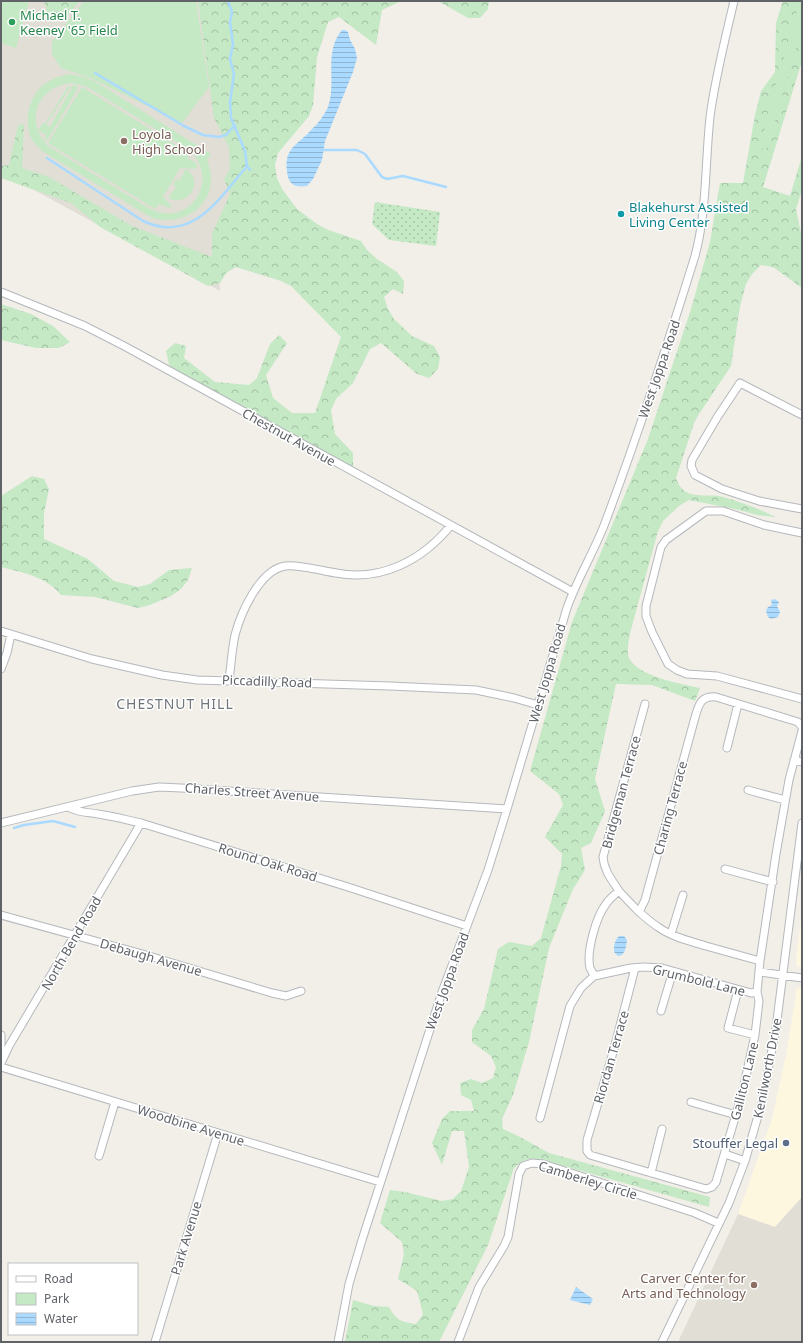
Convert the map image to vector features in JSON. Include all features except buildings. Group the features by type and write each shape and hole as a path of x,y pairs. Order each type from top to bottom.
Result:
{"street":[{"name":"West Joppa Road","path":"338,1342 349,1284 356,1258 440,998 488,870 572,592 590,559 605,524 634,444 695,256 703,214 710,117 734,1"},
{"name":"Chestnut Avenue","path":"1,292 85,326 572,592"},
{"path":"802,415 740,383 718,416 692,460 691,466 695,475 722,489 760,501 802,509"},
{"path":"802,533 764,525 723,511 706,511 666,540 661,547 646,606 646,616 652,632 668,664 677,670 687,674 717,676 802,699"},
{"path":"229,680 235,635 241,619 260,582 267,575 284,566 293,565 342,574 377,574 396,568 413,560 430,548 451,525"},
{"name":"Piccadilly Road","path":"1,631 48,646 132,669 197,680 476,690 538,704"},
{"path":"1,669 7,653 11,634"},
{"name":"Charing Terrace","path":"640,912 645,900 700,703 706,697 711,697 738,704"},
{"name":"Bridgeman Terrace","path":"645,704 603,857 606,871 620,891 640,912 658,927 671,934 696,943 760,960"},
{"path":"727,748 738,704 798,722 802,726"},
{"name":"Galliton Lane","path":"651,1173 706,1189 712,1187 716,1182 736,1115 755,1035 759,1001 757,992 760,960 785,800 802,731"},
{"path":"794,760 802,762"},
{"name":"Charles Street Avenue","path":"1,823 132,791 169,787 507,809"},
{"path":"748,790 785,800"},
{"name":"Round Oak Road","path":"68,807 77,812 121,818 142,824 348,887 467,926"},
{"name":"North Bend Road","path":"1,1063 9,1046 142,824"},
{"name":"Kenilworth Drive","path":"662,1342 728,1203 745,1161 757,1122 770,1060 802,824"},
{"path":"725,869 773,882"},
{"path":"540,1118 570,1006 580,988 594,976 590,967 590,959 597,921 605,905 620,891"},
{"path":"671,934 683,895"},
{"name":"Debaugh Avenue","path":"1,915 146,955 272,993 286,996 301,991"},
{"name":"Riordan Terrace","path":"635,968 614,1048 587,1140 587,1151 590,1155 651,1173"},
{"name":"Grumbold Lane","path":"594,976 619,970 654,968 673,971 738,990 752,993 757,992"},
{"path":"661,1011 673,971"},
{"path":"760,972 802,978"},
{"path":"738,990 728,1028 755,1035"},
{"path":"1,1035 1,1049"},
{"name":"Woodbine Avenue","path":"1,1067 380,1182"},
{"path":"99,1156 115,1102"},
{"path":"690,1102 736,1115"},
{"path":"651,1173 662,1129"},
{"name":"Park Avenue","path":"155,1342 218,1133"},
{"path":"725,1154 745,1161"},
{"name":"Camberley Circle","path":"458,1342 479,1288 508,1237 519,1174 523,1166 543,1164 695,1213 718,1223"}],"shaded area":[{"name":"Loyola High School","path":"1,1 236,1 254,171 216,239 220,291 1,172"},
{"path":"802,911 802,967 798,967 796,963"},
{"path":"797,988 802,989 802,1197 775,1227 738,1214 772,1119 786,1055"},
{"name":"Carver Center for Arts and Technology","path":"802,1197 802,1342 678,1342 738,1214 775,1227"}],"green space":[{"name":"Michael T. Keeney '65 Field","path":"1,1 29,1 16,48 1,43"},
{"path":"44,1 80,1 66,17 54,21 47,12"},
{"path":"84,1 196,1 209,87 182,123 90,78 61,68 52,54 52,42"},
{"path":"198,1 401,1 382,10 376,45 339,17 328,22 317,57 313,105 309,116 278,153 275,165 277,178 282,189 297,209 317,224 328,230 361,241 367,250 377,259 397,272 404,281 403,294 393,289 384,297 388,309 394,319 412,336 434,346 440,357 438,369 429,378 417,374 381,343 370,349 353,383 336,399 331,410 335,434 353,453 353,468 170,369 166,351 175,343 186,346 184,358 215,382 249,385 257,378 270,344 279,335 287,343 266,375 273,398 292,413 315,413 341,337 291,286 281,281 236,267 226,273 220,283 208,286 100,227 71,203 1,178 1,166 9,165 18,125 24,124 22,168 49,177 132,226 212,257 212,234 230,194 224,179 230,169 229,147 214,118"},
{"path":"438,1 489,1 488,9 480,18 468,18"},
{"path":"783,1 802,1 802,61 763,187 790,196 802,156 802,190 796,209 802,238 802,288 773,267 761,265 752,274 746,284 740,306 731,366 694,423 676,478 684,491 690,494 723,497 763,511 775,517 757,515 689,500 679,506 663,521 658,531 630,633 628,655 632,662 648,674 700,688 695,701 652,685 616,684 595,779 605,811 591,843 581,848 585,870 573,889 549,948 529,1042 513,1095 502,1119 503,1129 549,1153 710,1197 709,1207 546,1161 532,1159 525,1160 514,1168 488,1245 439,1342 345,1342 353,1300 374,1306 389,1307 394,1315 400,1320 416,1324 423,1314 417,1291 398,1279 404,1254 402,1242 380,1223 390,1190 442,1201 453,1199 461,1191 469,1167 464,1131 452,1131 442,1165 432,1143 442,1119 450,1111 474,1111 471,1100 461,1095 460,1083 471,1079 482,1083 493,1078 496,1067 491,1056 472,1042 472,1030 484,1009 498,949 509,942 532,946 541,938 561,866 562,854 545,837 563,805 559,794 530,771 572,622 648,439 691,309 710,242 720,183 743,183 755,115 761,91 775,72 776,23"},
{"path":"800,1 802,1 802,28 766,151 762,152 766,119"},
{"path":"70,74 84,77 96,82 211,154 207,160 211,174 210,186 206,198 199,207 190,214 178,218 166,220 152,218 37,147 30,136 29,131 28,117 30,106 33,98 42,86 62,76","holes":["71,83 82,85 191,151 199,164 202,177 201,190 195,200 186,208 175,213 161,213 147,207 48,146 41,136 37,126 36,116 42,98 59,86"]},
{"path":"74,84 78,88 48,139 45,141 45,134 38,130 43,123 45,124 69,85 71,86 46,125 50,127"},
{"path":"82,87 189,153 187,158 195,162 197,168 180,168 163,197 172,206 170,208 159,204 155,209 48,143"},
{"path":"186,169 192,174 194,180 192,192 182,200 168,198 176,187 173,185 176,179 179,181"},
{"path":"375,202 440,212 436,246 389,240 372,224"},
{"path":"1,304 31,314 53,326 70,342 59,348 36,348 1,340"},
{"path":"32,476 44,479 49,489 44,513 44,539 88,559 114,581 138,587 150,584 169,570 192,568 188,580 181,589 171,596 150,605 138,608 95,597 61,595 48,583 41,579 26,573 1,567 1,496"}],"water":[{"path":"342,30 348,32 355,49 357,58 353,72 325,141 322,160 313,179 307,186 295,186 291,183 288,177 287,160 292,149 317,124 328,107 331,88 333,48 336,39"},
{"path":"775,599 779,602 777,606 780,612 778,617 771,619 768,617 766,611 768,607 772,605 771,600"},
{"path":"619,936 624,936 627,940 624,953 618,956 614,952 614,948 615,942"},
{"path":"576,1287 593,1299 590,1305 570,1300"}],"waterway":[{"path":"228,1 232,12 230,22 233,44 230,59 234,74 230,102 231,118 245,151 247,166 250,170"},
{"path":"95,73 184,126 203,135 219,137 226,135 235,125"},
{"path":"324,150 357,150 365,154 382,177 387,179 403,176 446,187"},
{"path":"47,158 143,221 160,227 176,227 190,222 203,214 215,204 247,166"},
{"path":"14,828 53,821 75,827"}],"place":[{"name":"Michael T. Keeney '65 Field","path":"12,22"},
{"name":"Loyola High School","path":"124,141"},
{"name":"Blakehurst Assisted Living Center","path":"621,214"},
{"name":"Stouffer Legal","path":"786,1143"},
{"name":"Carver Center for Arts and Technology","path":"754,1285"}],"district":[{"name":"CHESTNUT HILL","path":"175,704"}]}
